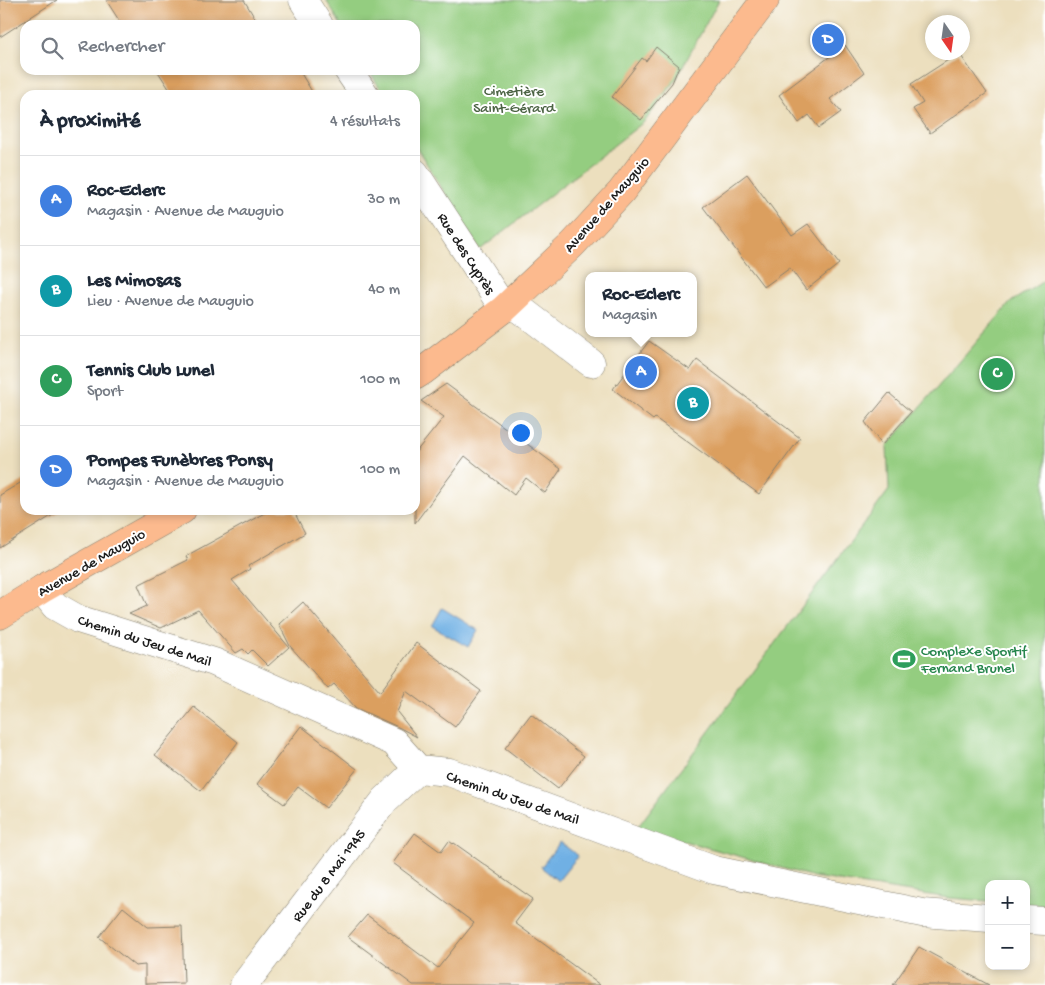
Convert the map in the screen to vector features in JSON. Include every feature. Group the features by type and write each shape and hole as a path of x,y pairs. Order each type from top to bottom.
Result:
{"main road":[{"name":"Avenue de Mauguio","path":"420,373 508,306 573,244 621,192 765,0"},
{"name":"Avenue de Mauguio","path":"0,615 42,589 173,515"}],"street":[{"path":"303,0 316,20"},
{"path":"351,75 362,90"},
{"name":"Rue des Cyprès","path":"420,180 508,306 591,363"},
{"name":"Chemin du Jeu de Mail","path":"42,589 55,606 78,619 214,662 394,742 418,769 449,772 714,870 922,913 985,918"},
{"name":"Rue du 8 Mai 1945","path":"244,985 385,800 418,769"},
{"path":"1030,920 1045,922"}],"green space":[{"name":"Cimetière Saint-Gérard","path":"326,0 719,0 674,83 645,121 480,250 420,153 420,90 381,90 372,75 420,75 420,20 338,20"},
{"name":"Complexe Sportif Fernand Brunel","path":"1045,280 1045,906 1030,905 1030,880 985,880 985,901 949,898 814,877 637,828 889,490 887,446 1011,302"}],"water":[{"path":"442,608 478,630 468,647 432,626"},
{"path":"560,842 578,856 558,881 541,867"}],"building":[{"path":"0,0 57,0 26,20 20,20 20,24 0,37"},
{"path":"106,0 244,0 256,20 119,20"},
{"path":"845,45 864,73 830,99 841,112 819,128 809,115 799,123 779,95"},
{"path":"656,47 679,66 672,83 641,120 612,97 642,58 646,61"},
{"path":"948,60 964,60 987,93 930,133 913,109 923,103 911,84"},
{"path":"160,75 302,75 311,90 170,90"},
{"path":"747,174 792,235 808,224 839,264 806,290 790,268 764,287 703,207"},
{"path":"649,341 690,370 697,360 800,438 759,494 655,418 653,420 613,389"},
{"path":"446,384 561,469 545,493 526,478 514,495 465,456 415,523 415,515 420,515 420,447 444,417 421,401"},
{"path":"889,393 911,412 882,445 865,422"},
{"path":"20,483 20,515 53,515 0,548 0,495"},
{"path":"261,515 296,515 305,533 248,566 250,569 232,580 289,647 268,666 252,650 248,654 243,649 236,653 198,610 161,628 129,614 147,606 138,585 188,560 186,556"},
{"path":"303,602 380,692 416,643 481,691 455,727 406,691 397,712 417,737 356,708 334,684 328,689 290,646 279,624"},
{"path":"194,707 238,742 201,791 155,755"},
{"path":"531,714 584,756 558,789 505,748"},
{"path":"301,726 357,769 326,808 298,787 284,804 257,784"},
{"path":"415,833 441,852 449,841 454,843 533,899 515,923 600,985 413,985 348,937 367,915 438,968 474,923 393,863"},
{"path":"123,907 148,927 182,926 184,983 145,984 145,965 135,966 99,937"},
{"path":"919,947 989,985 893,985"}],"place":[{"name":"Pompes Funèbres Ponsy","path":"828,40"},
{"name":"Roc-Eclerc","path":"641,372"},
{"name":"Tennis Club Lunel","path":"997,374"},
{"name":"Les Mimosas","path":"693,403"},
{"name":"Complexe Sportif Fernand Brunel","path":"904,659"}]}
